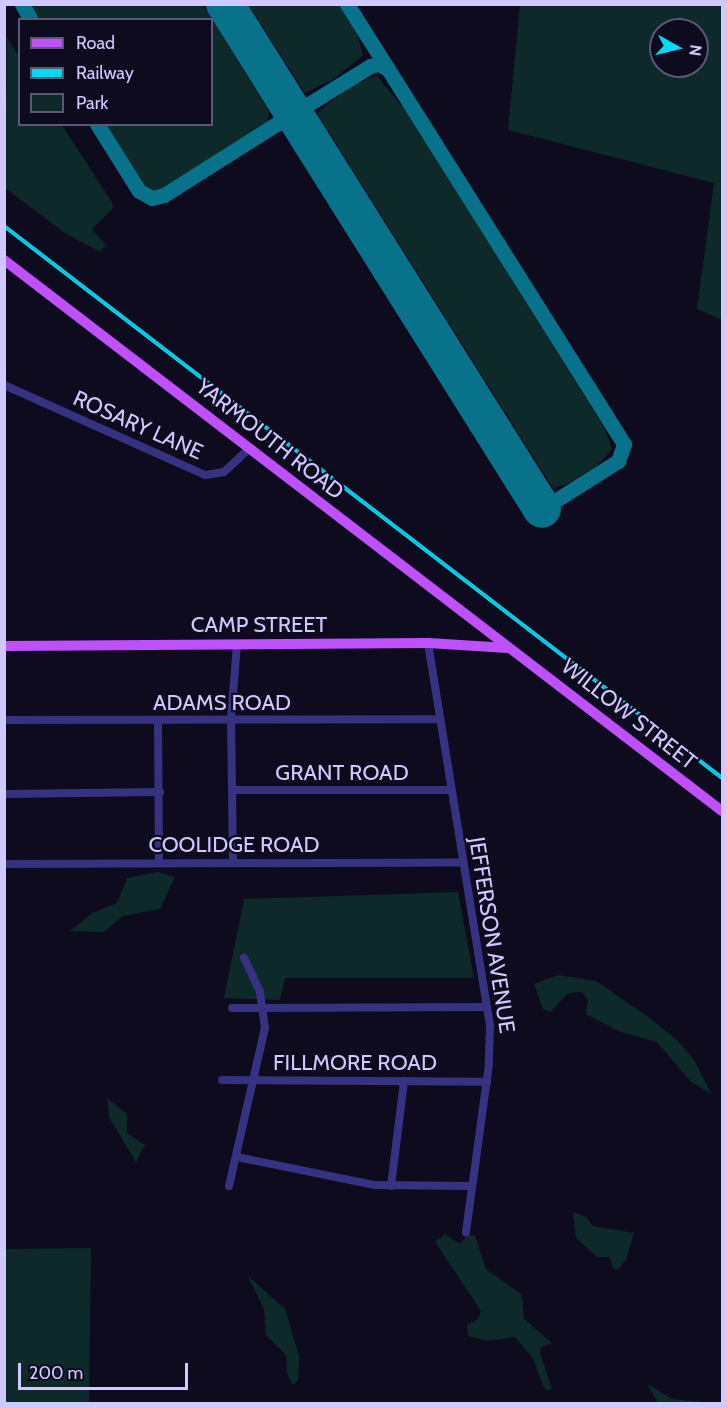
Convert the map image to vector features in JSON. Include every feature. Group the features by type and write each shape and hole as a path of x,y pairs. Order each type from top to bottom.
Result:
{"main road":[{"name":"YARMOUTH ROAD","path":"4,260 513,649"},
{"path":"476,644 486,629"},
{"name":"CAMP STREET","path":"4,646 428,643 476,644 513,649"},
{"name":"WILLOW STREET","path":"513,649 723,811"}],"street":[{"name":"ROSARY LANE","path":"4,385 205,475 224,472 250,448"},
{"name":"JEFFERSON AVENUE","path":"428,643 487,1007 490,1051 466,1232"},
{"path":"233,862 231,720 237,644"},
{"name":"ADAMS ROAD","path":"4,720 440,719"},
{"path":"158,721 159,862"},
{"name":"GRANT ROAD","path":"233,790 451,790"},
{"path":"4,794 160,792"},
{"name":"COOLIDGE ROAD","path":"4,864 464,862"},
{"path":"229,1186 264,1044 264,1009 244,957"},
{"path":"232,1008 487,1007"},
{"name":"FILLMORE ROAD","path":"222,1080 487,1082"},
{"path":"391,1186 404,1081"},
{"path":"237,1157 391,1186 472,1185"}],"green space":[{"path":"28,5 203,5 211,18 37,18"},
{"path":"249,5 340,5 357,34 363,55 334,79 305,93"},
{"path":"520,5 722,5 722,320 697,309 714,183 508,130"},
{"path":"213,21 269,111 268,122 160,192 148,192 105,126 213,126"},
{"path":"7,37 18,55 18,126 63,126 113,204 112,209 92,229 106,245 100,252 65,233 5,188"},
{"path":"377,76 409,115 605,429 612,449 597,466 566,485 553,488 317,113 353,85"},
{"path":"158,872 175,877 160,909 123,916 104,932 70,931 92,913 117,903 127,878"},
{"path":"458,892 474,978 285,978 280,1000 224,998 244,899"},
{"path":"558,975 596,981 647,1016 678,1041 694,1060 711,1093 691,1082 657,1042 618,1031 586,1014 588,1000 582,992 568,993 550,1012 543,1009 534,984"},
{"path":"107,1098 127,1114 127,1133 145,1145 136,1162 109,1117"},
{"path":"573,1212 586,1217 593,1226 634,1233 626,1260 618,1270 613,1269 610,1257 597,1257 576,1238"},
{"path":"445,1234 460,1244 468,1235 475,1235 486,1269 522,1295 524,1319 552,1343 541,1347 540,1353 552,1389 547,1391 543,1386 533,1358 515,1337 487,1341 468,1336 467,1325 478,1319 481,1311 435,1242"},
{"path":"91,1248 89,1403 5,1403 5,1249"},
{"path":"248,1276 285,1309 299,1356 298,1380 293,1385 287,1373 286,1355 266,1335 264,1309"},
{"path":"647,1384 672,1399 715,1403 658,1403"}],"taxiway":[{"path":"22,4 30,18"},
{"path":"347,4 624,444 618,461 542,509"},
{"path":"303,128 301,116 307,105 370,66 379,64 388,69"},
{"path":"278,123 285,112 285,100"},
{"path":"98,126 139,191 152,198 164,195 278,123 291,121 303,128"}],"runway":[{"path":"225,4 542,509"}],"railway":[{"path":"4,226 722,778"}]}
